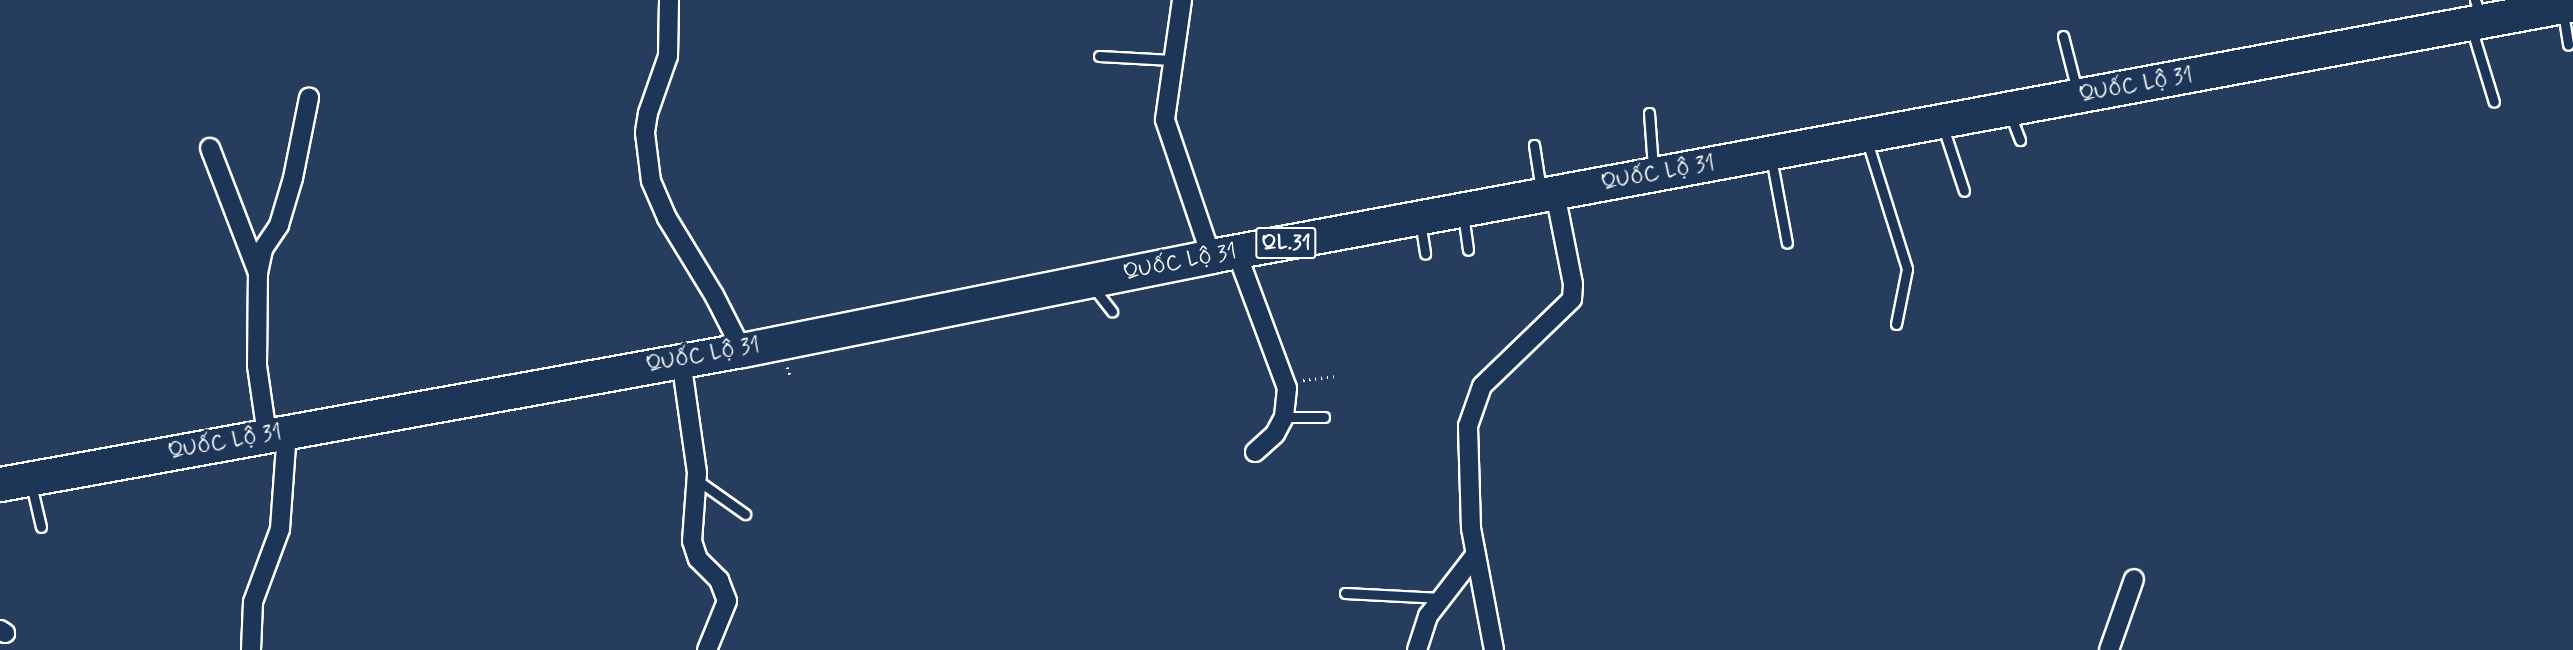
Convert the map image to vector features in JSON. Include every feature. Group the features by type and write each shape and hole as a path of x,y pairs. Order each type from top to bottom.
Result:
{"highway":[{"name":"QUỐC LỘ 31","path":"15,481 280,438 742,350 1224,254 1462,212 1653,174 2078,96 2476,15 2568,5"}],"street":[{"path":"669,0 668,56 648,113 645,133 651,181 667,218 714,295 742,350"},
{"path":"1182,0 1165,98 1168,134 1285,383 1287,411 1275,434 1255,452"},
{"path":"251,650 253,602 280,529 280,438 257,366 258,273 263,249 279,225 293,178 309,98"},
{"path":"210,148 258,273"},
{"path":"1494,650 1476,554 1467,446 1472,408 1482,386 1572,299 1574,291 1549,194"},
{"path":"681,360 697,480 692,541 698,559 719,580 727,601 707,650"},
{"path":"1417,650 1422,627 1441,598 1476,554"},
{"path":"2109,650 2134,579"}],"lane":[{"path":"2568,5 2568,45"},
{"path":"2476,15 2494,102"},
{"path":"2063,36 2078,96"},
{"path":"1099,56 1172,60"},
{"path":"2008,109 2020,140"},
{"path":"1649,113 1653,174"},
{"path":"1941,122 1964,191"},
{"path":"1866,136 1907,269 1896,324"},
{"path":"1534,145 1549,194"},
{"path":"1770,154 1787,243"},
{"path":"1462,212 1468,250"},
{"path":"1419,219 1425,255"},
{"path":"1087,281 1112,310"},
{"path":"1284,417 1324,417"},
{"path":"697,480 745,514"},
{"path":"15,481 41,527"},
{"path":"1345,593 1441,598"}],"path":[{"path":"1285,383 1334,376"}]}
